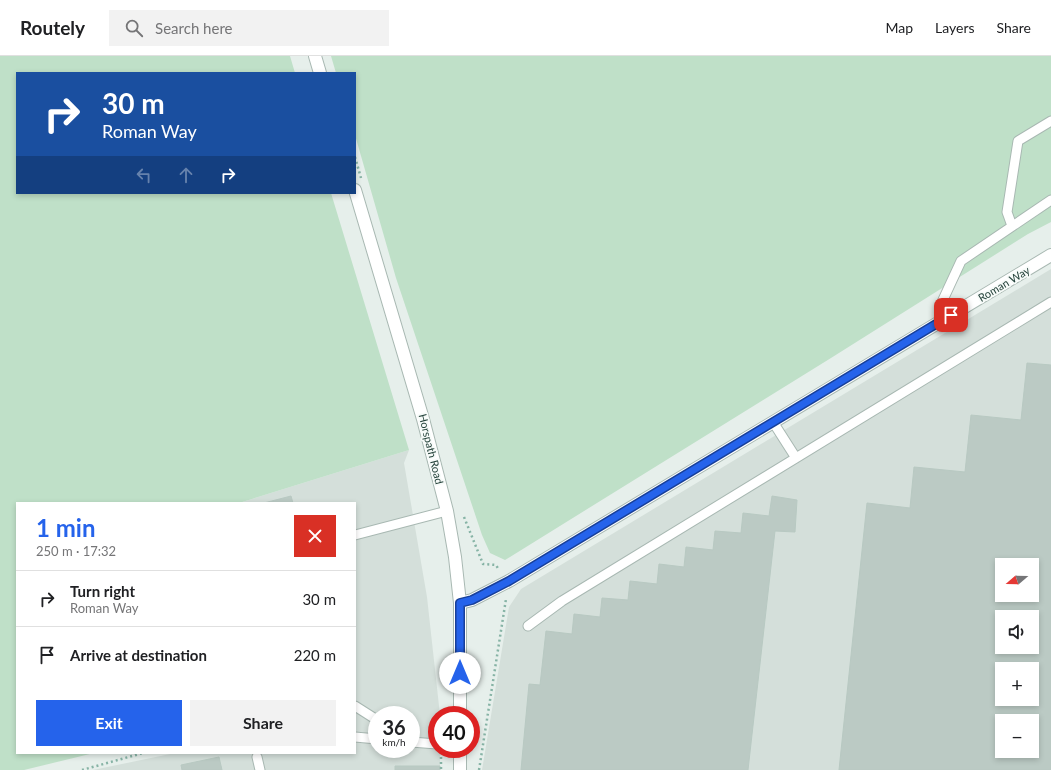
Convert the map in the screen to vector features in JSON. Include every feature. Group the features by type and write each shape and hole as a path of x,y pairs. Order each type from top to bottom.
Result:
{"street":[{"path":"315,56 320,72"},
{"name":"Horspath Road","path":"356,193 423,419 447,511 455,557 460,603 460,706"},
{"name":"Roman Way","path":"460,603 472,600 493,590 1051,255"},
{"path":"460,758 460,770"}],"lane":[{"path":"1012,226 1007,212 1018,141 1051,121"},
{"path":"951,315 942,302 961,261 1051,201"},
{"path":"528,626 562,601 1051,302"},
{"path":"773,422 796,458"},
{"path":"356,535 447,511"},
{"path":"356,707 368,714"},
{"path":"356,737 368,738"},
{"path":"257,757 260,770"}],"path":[{"path":"82,770 139,754"},
{"path":"440,758 441,770"}],"shaded area":[{"path":"1051,269 1051,770 482,770 509,607 521,589"},
{"path":"409,450 404,463 427,597 439,706 428,706 428,758 440,758 440,770 93,770 170,754 356,754 356,502 242,502"}],"green space":[{"path":"0,56 290,56 295,72 16,72 16,194 331,194 409,450 242,502 16,502 16,754 90,754 24,770 0,770"},
{"path":"331,56 1051,56 1051,222 1028,234 505,560 490,553 482,535 396,278 356,138 356,72 336,72"}],"building":[{"path":"1027,363 1051,365 1051,770 839,770 867,503 910,508 914,467 965,472 971,415 1021,420"},
{"path":"291,496 293,502 268,502"},
{"path":"772,496 797,500 795,532 775,531 748,770 521,770 529,684 540,685 546,631 572,634 574,614 600,617 602,598 628,600 630,581 657,584 659,564 684,567 686,547 713,550 715,531 741,533 743,513 769,516"},
{"path":"219,757 222,770 182,770 181,765"},
{"path":"395,766 440,766 440,770 395,770"}],"route":[{"path":"460,673 460,603 472,600 509,581 951,315"}]}
